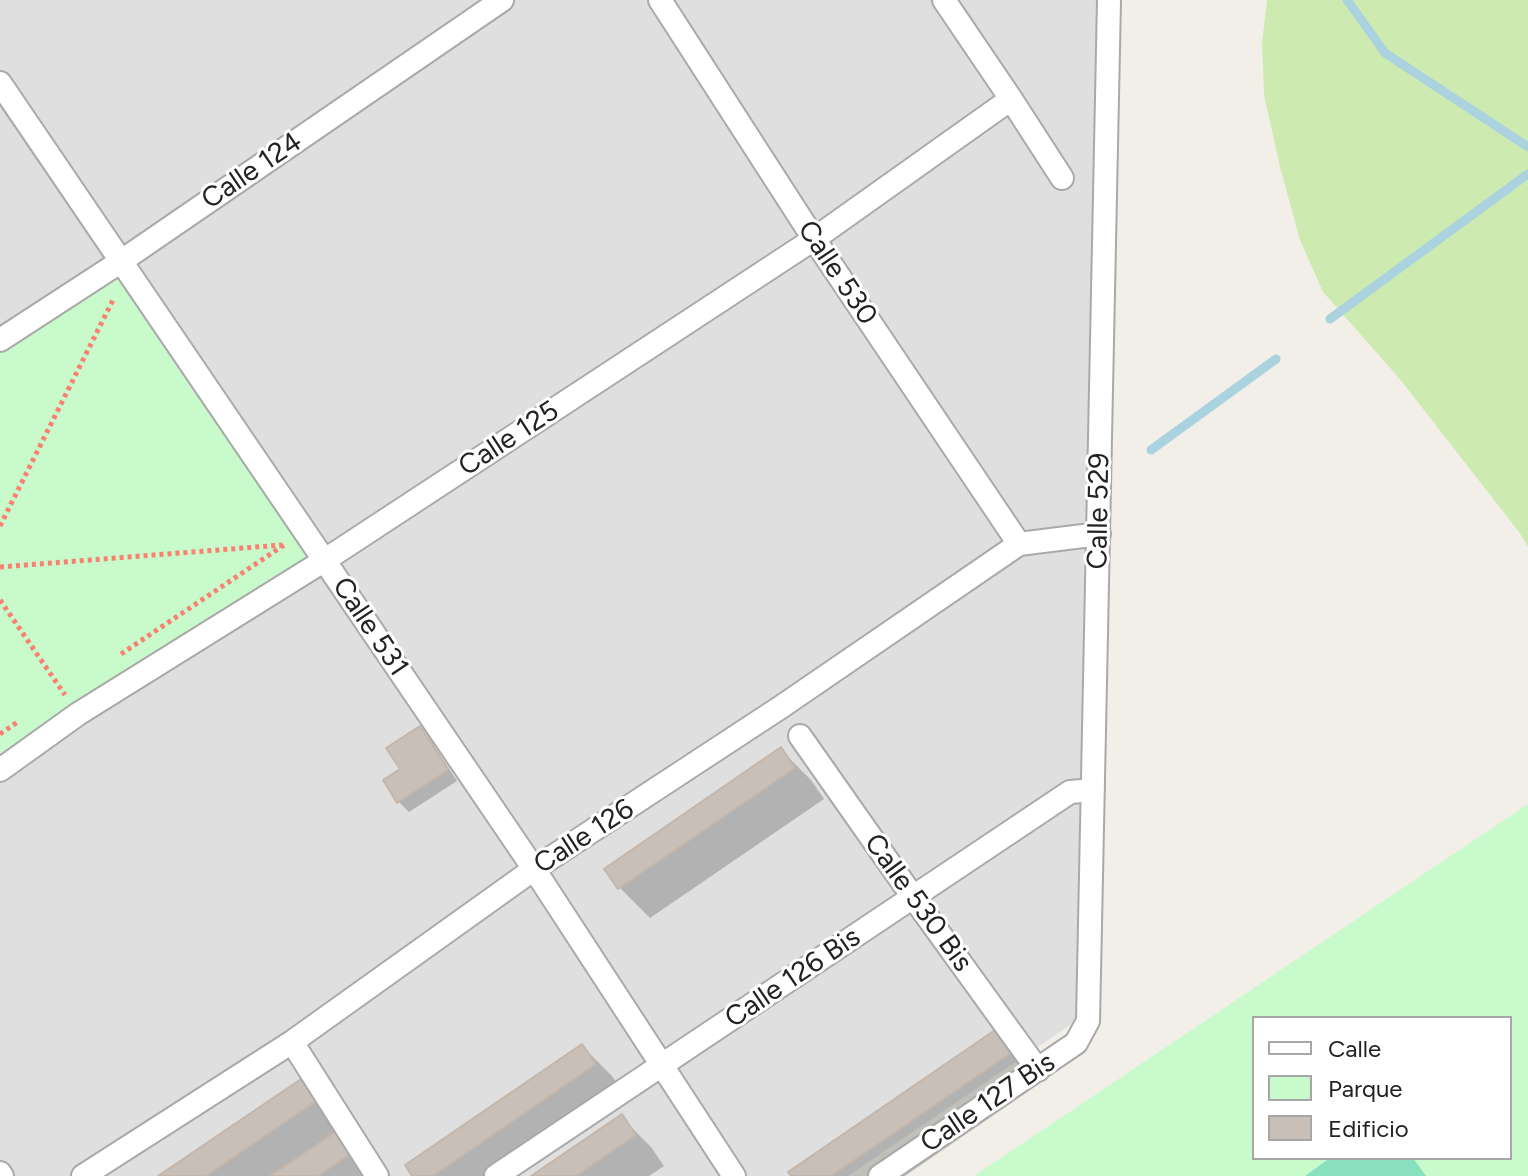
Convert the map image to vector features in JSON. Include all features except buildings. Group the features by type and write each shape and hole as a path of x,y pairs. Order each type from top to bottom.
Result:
{"street":[{"name":"Calle 124","path":"0,340 120,262 502,0"},
{"name":"Calle 530","path":"660,0 814,239 1019,544"},
{"path":"944,0 1062,178"},
{"name":"Calle 529","path":"1088,1021 1109,0"},
{"name":"Calle 531","path":"0,83 534,869 734,1176"},
{"name":"Calle 125","path":"0,770 78,714 325,560 814,239 1011,99"},
{"name":"Calle 126","path":"83,1176 292,1042 534,869 781,707 1019,544 1099,534"},
{"name":"Calle 530 Bis","path":"800,736 1038,1070"},
{"name":"Calle 126 Bis","path":"496,1176 1070,792 1093,790"},
{"name":"Calle 127 Bis","path":"880,1176 1076,1043 1088,1021"},
{"path":"292,1042 374,1175"}],"path":[{"path":"0,526 117,292 125,305"},
{"path":"275,531 284,545"},
{"path":"115,658 284,545"},
{"path":"0,567 284,545 325,560"},
{"path":"0,600 78,714"},
{"path":"0,734 25,718"}],"shaded area":[{"path":"0,0 1100,0 1079,1019 848,1176 0,1176"}],"green space":[{"path":"1267,0 1528,0 1528,547 1399,378 1323,292 1300,240 1264,95 1262,43"},
{"path":"116,272 318,558 0,754 0,351"},
{"path":"1528,804 1528,1176 974,1176"},
{"path":"1327,1160 1414,1160 1426,1176 1305,1176"}],"waterway":[{"path":"1347,0 1385,53 1528,147"},
{"path":"1330,319 1528,174"},
{"path":"1151,450 1276,359"}]}
